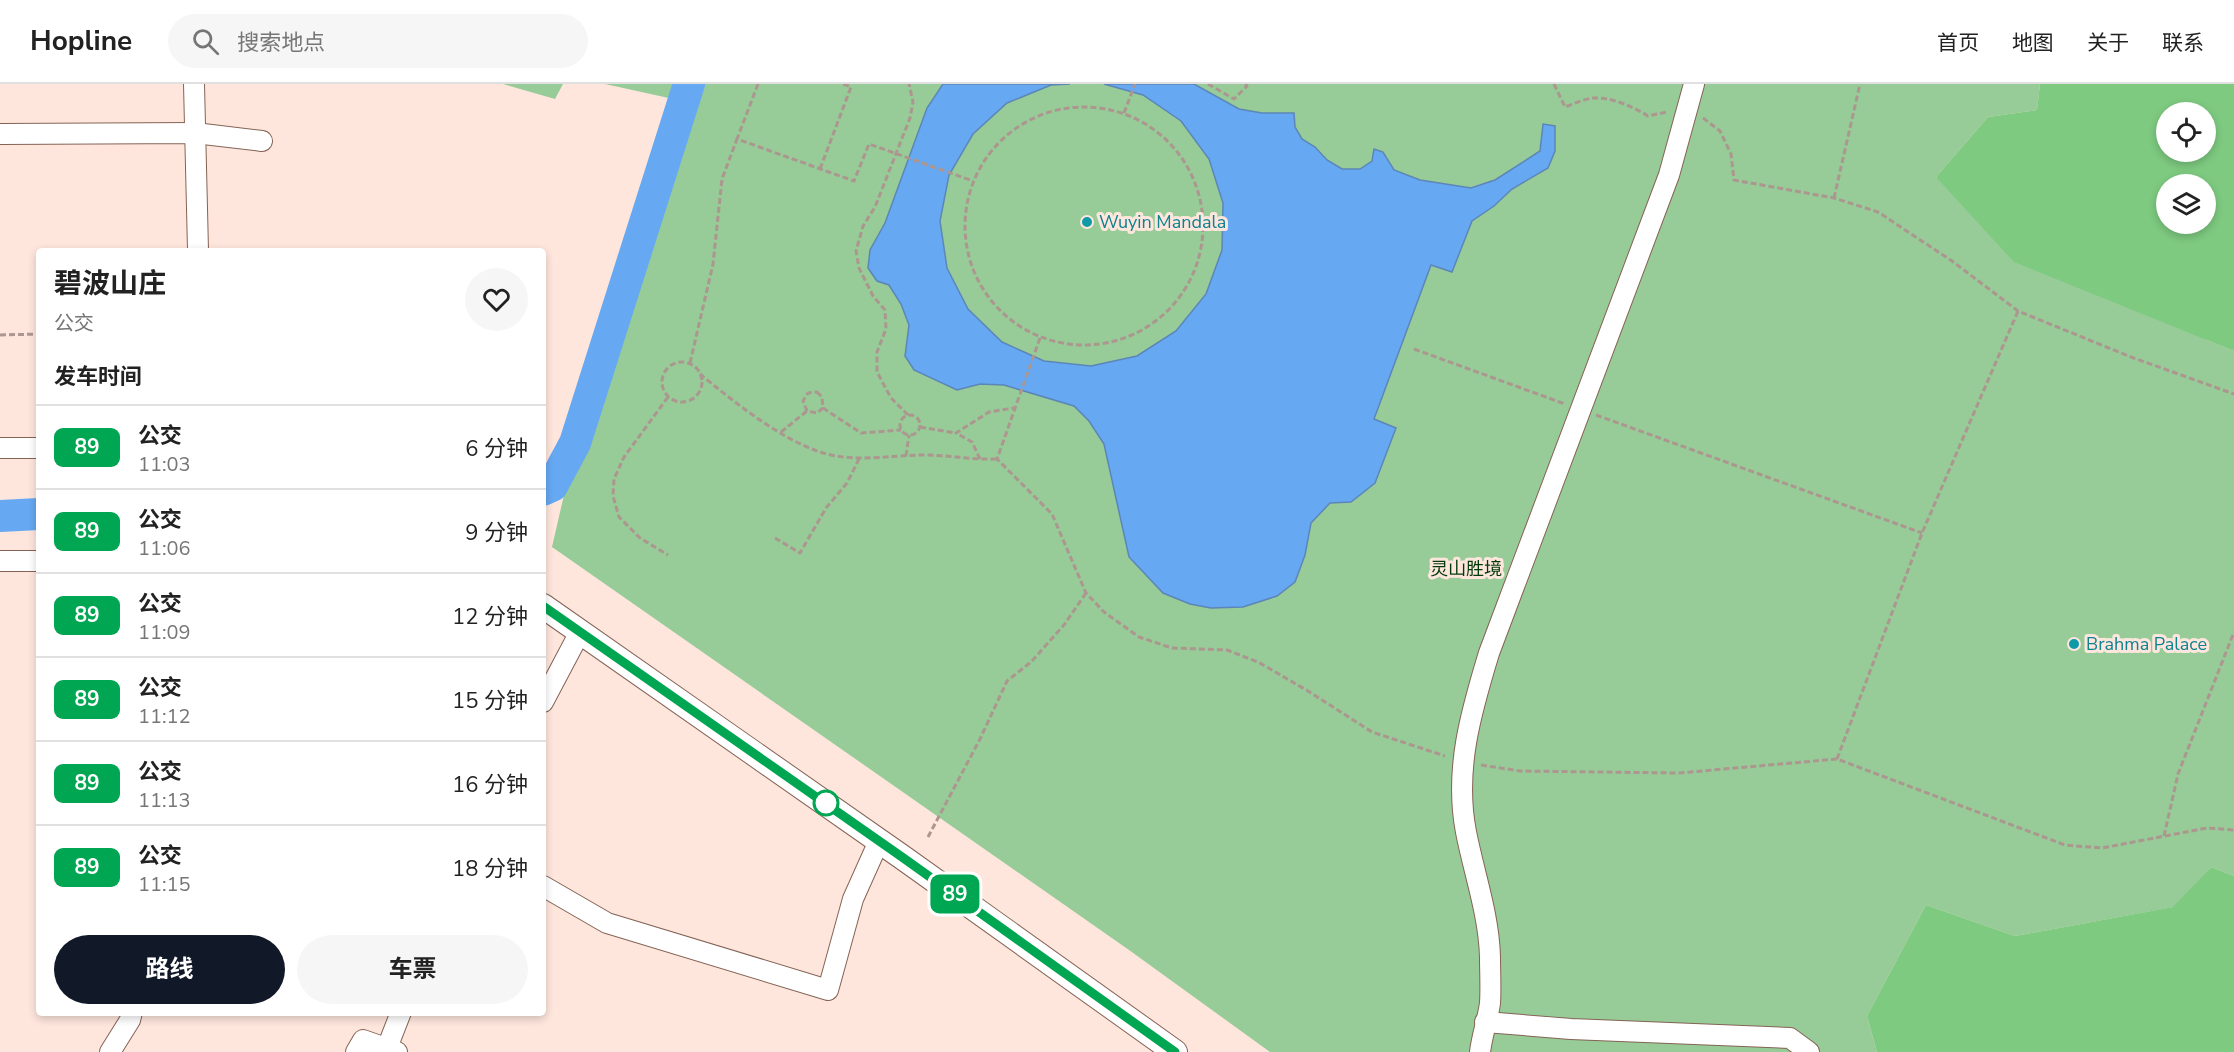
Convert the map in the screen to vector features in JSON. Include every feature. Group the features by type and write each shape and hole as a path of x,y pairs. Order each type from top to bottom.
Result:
{"main road":[{"path":"546,608 1175,1052"}],"street":[{"path":"194,84 198,248"},
{"path":"1480,1052 1490,1004 1490,954 1483,906 1466,830 1462,761 1471,714 1489,653 1668,175 1694,84"},
{"path":"0,134 195,133 262,141"},
{"path":"0,448 36,448"},
{"path":"4,561 36,561"},
{"path":"4,561 36,569"},
{"path":"546,696 580,632"},
{"path":"546,888 607,923 828,990 853,899 879,841"},
{"path":"110,1052 131,1016"},
{"path":"356,1052 363,1040 392,1050 400,1016"},
{"path":"1485,1022 1571,1029 1790,1038 1809,1052"}],"path":[{"path":"690,363 713,264 722,179 758,84"},
{"path":"820,169 851,87 843,84"},
{"path":"909,84 914,102 910,118 875,207 863,226 856,252 859,268 873,296 885,310 886,329 877,352 877,372 891,398 908,415 917,418 920,427"},
{"path":"1124,113 1135,84"},
{"path":"1208,84 1234,99 1247,86 1245,84"},
{"path":"1554,84 1565,107 1592,98 1615,101 1635,108 1648,116 1670,112 1701,117 1720,131 1731,154 1734,180 1834,198 1878,212 1952,261 2018,310 2131,357 2234,394"},
{"path":"1834,198 1860,84"},
{"path":"1073,106 1099,107 1124,113 1150,125 1172,144 1189,168 1200,195 1203,224 1200,252 1190,280 1174,304 1153,323 1127,337 1099,345 1070,345 1040,338 1018,326 997,309 980,287 964,235 965,208 973,181 985,158 1002,138 1031,119 1047,112 1073,106"},
{"path":"737,139 854,181 868,144 973,181"},
{"path":"1837,759 1922,533 2018,310"},
{"path":"0,335 36,334"},
{"path":"997,459 1040,338"},
{"path":"1414,349 1922,533"},
{"path":"700,374 702,387 694,399 681,403 668,397 662,385 665,371 676,363 690,363 723,393 781,432 805,447 836,456 952,456 997,459 1052,514 1086,593 1104,612 1139,637 1172,648 1227,650 1258,662 1372,732 1462,761 1520,771 1679,773 1837,759 2065,845 2102,848 2207,828 2234,830"},
{"path":"807,411 803,401 808,393 817,392 822,397 823,408"},
{"path":"668,397 624,457 614,479 612,496 619,517 640,538 668,555"},
{"path":"823,408 861,433 901,430 909,435 915,434 920,427"},
{"path":"807,411 816,413 823,408"},
{"path":"956,433 989,412 1014,408"},
{"path":"781,432 807,411"},
{"path":"901,430 901,421 908,415"},
{"path":"920,427 956,433 972,442 980,459"},
{"path":"906,456 909,435"},
{"path":"775,538 800,553 826,508 847,483 860,457"},
{"path":"927,837 980,739 1007,681 1031,662 1064,625 1086,593"},
{"path":"2164,836 2178,774 2234,632"}],"green space":[{"path":"503,84 563,84 555,99"},
{"name":"灵山胜境","path":"605,84 2040,84 2037,110 1988,117 1936,177 2207,340 2234,351 2234,876 2211,867 2174,907 2015,936 1926,905 1867,1016 1877,1052 1270,1052 1129,950 552,547 569,473 687,102"},
{"path":"2040,84 2234,84 2234,351 2014,262 1936,177 1988,117 2037,110"},
{"path":"2211,867 2234,876 2234,1052 1877,1052 1867,1016 1926,905 2015,936 2173,907"}],"water":[{"path":"943,84 1070,84 1051,85 1007,103 973,134 949,175 940,221 947,268 968,309 1002,342 1044,361 1091,366 1137,356 1176,331 1206,294 1222,250 1223,203 1209,159 1181,121 1143,95 1104,84 1194,84 1239,109 1262,113 1294,113 1295,127 1302,139 1342,169 1360,169 1372,161 1374,149 1383,152 1394,170 1420,180 1471,188 1495,180 1540,151 1543,124 1555,126 1555,151 1548,168 1512,189 1494,206 1472,221 1452,272 1431,265 1374,419 1396,428 1375,483 1351,502 1330,503 1311,523 1305,555 1295,582 1277,596 1243,607 1211,608 1190,604 1163,593 1129,557 1104,444 1089,421 1074,406 1004,385 980,384 957,390 914,370 905,356 909,325 901,304 889,285 877,281 868,268 870,250 885,223 927,108"}],"waterway":[{"path":"546,489 552,486 575,443 689,84"},
{"path":"0,516 36,514"}],"bus line":[{"name":"89","path":"546,608 902,857 1175,1052"}],"place":[{"name":"Wuyin Mandala","path":"1087,222"},
{"name":"Brahma Palace","path":"2074,644"}]}
